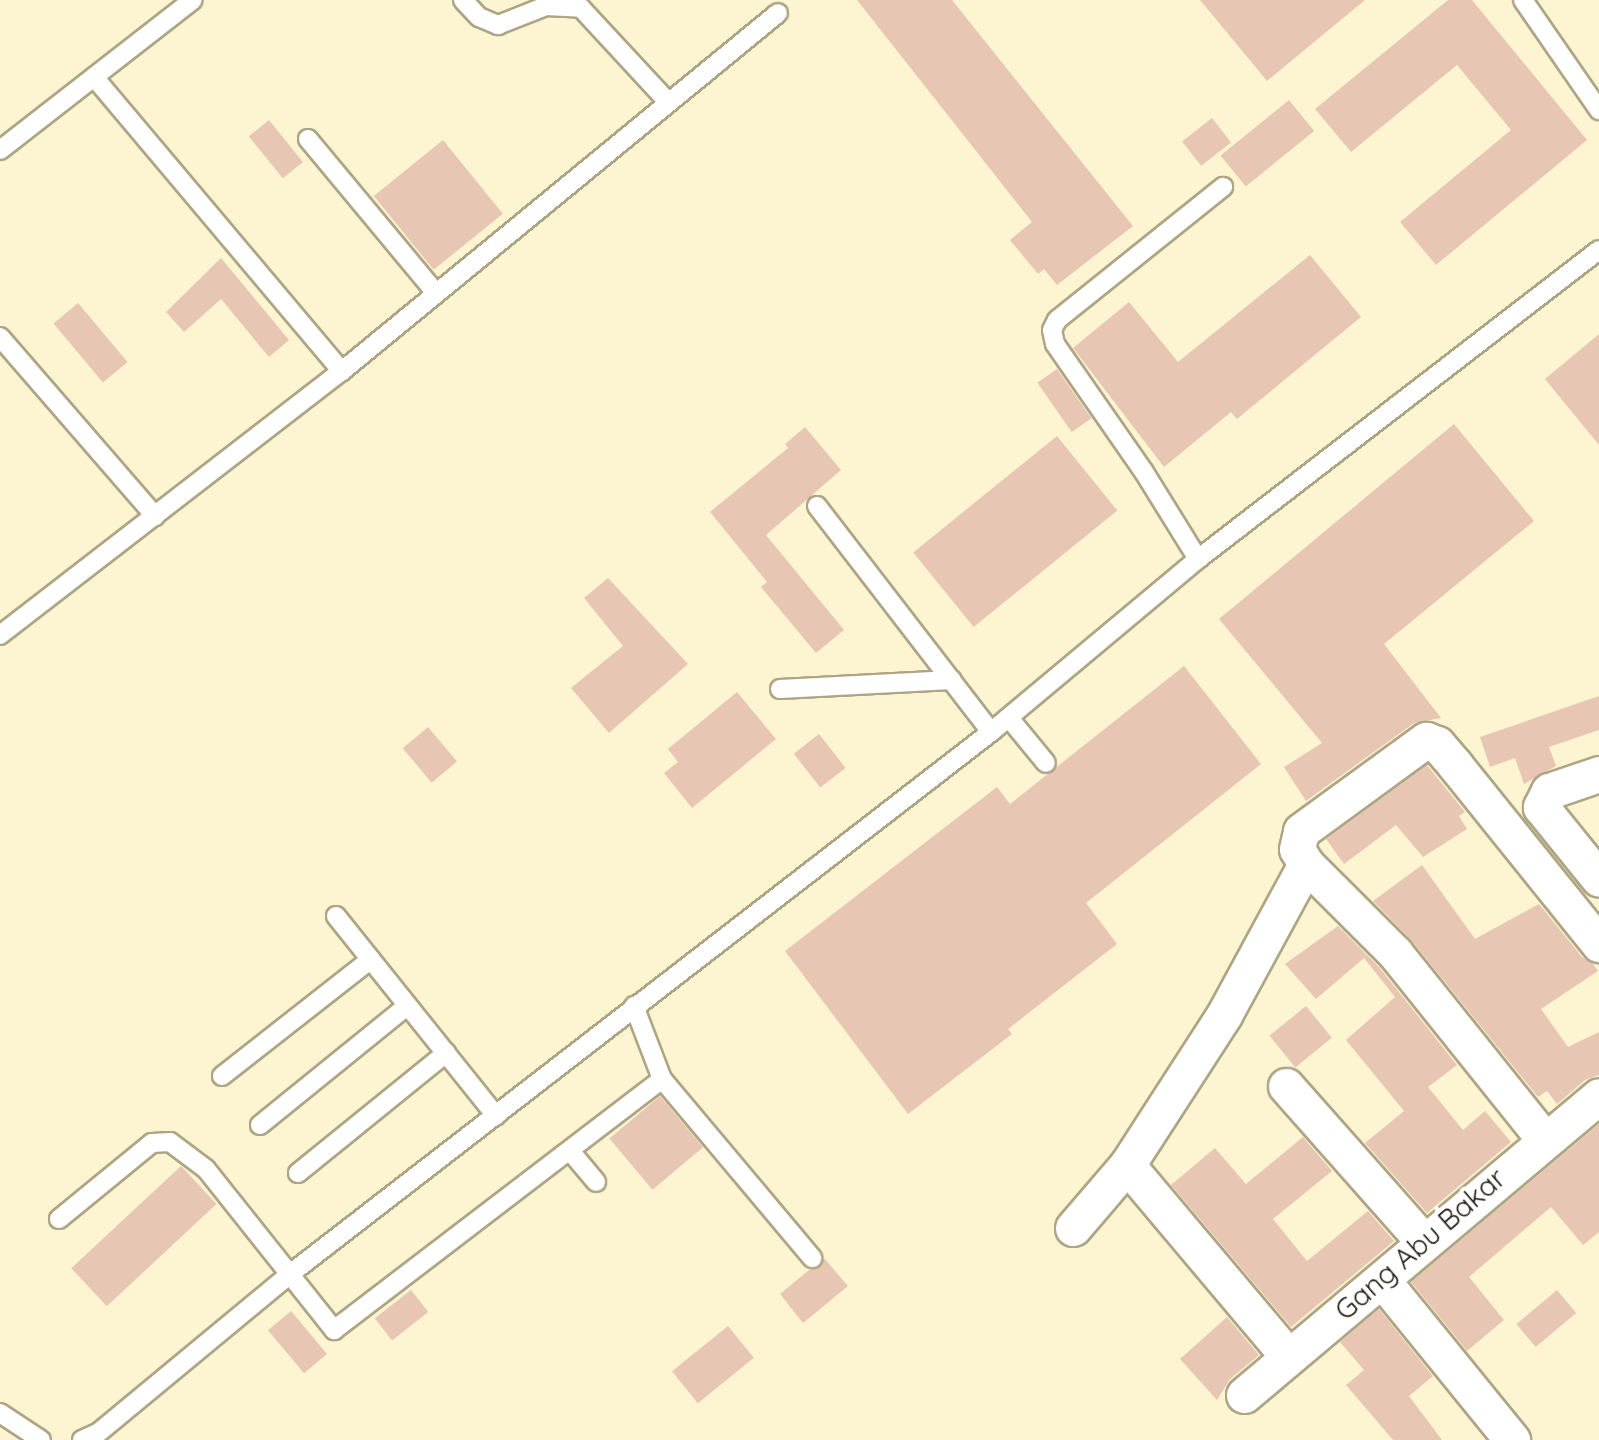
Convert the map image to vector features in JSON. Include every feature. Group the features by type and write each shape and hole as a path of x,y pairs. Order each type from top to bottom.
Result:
{"street":[{"path":"1544,1139 1396,953 1306,864 1297,849 1301,831 1430,740 1456,765 1599,944"},
{"path":"1599,774 1549,790 1541,807 1599,879"},
{"path":"1073,1228 1127,1165 1224,1016 1306,864"},
{"path":"1286,1086 1423,1241"},
{"name":"Gang Abu Bakar","path":"1244,1395 1599,1096"},
{"path":"1127,1165 1287,1355"},
{"path":"1382,1281 1512,1440"}],"lane":[{"path":"0,150 194,0"},
{"path":"464,0 486,22 498,25 546,6 581,8 668,102"},
{"path":"1523,0 1599,110"},
{"path":"0,635 342,371 778,13"},
{"path":"94,77 342,371"},
{"path":"308,138 435,292"},
{"path":"1198,559 1144,472 1054,344 1052,330 1058,320 1223,187"},
{"path":"82,1440 98,1433 290,1274 1009,718 1198,559 1599,250"},
{"path":"0,337 155,516"},
{"path":"817,506 991,732"},
{"path":"780,689 952,680"},
{"path":"1009,718 1046,762"},
{"path":"336,916 496,1116"},
{"path":"222,1076 371,959"},
{"path":"260,1124 407,1006"},
{"path":"634,1006 662,1079 812,1258"},
{"path":"298,1173 446,1053"},
{"path":"59,1219 161,1140 180,1147 206,1169 334,1330 662,1079"},
{"path":"571,1152 596,1182"},
{"path":"0,1413 41,1440"}],"building":[{"path":"857,0 952,0 1133,226 1057,285 1044,269 1038,274 1010,240 1032,222"},
{"path":"1200,0 1365,0 1267,81"},
{"path":"1448,0 1472,0 1587,140 1436,265 1400,222 1511,130 1457,65 1351,152 1315,109"},
{"path":"1289,100 1314,131 1246,186 1221,155"},
{"path":"1212,118 1231,142 1201,166 1182,141"},
{"path":"269,120 303,162 283,178 249,136"},
{"path":"443,140 503,214 434,270 374,196"},
{"path":"1310,255 1361,317 1237,419 1231,412 1164,467 1073,348 1129,302 1178,362"},
{"path":"221,258 289,340 269,357 221,299 184,332 166,312"},
{"path":"78,303 127,362 103,383 53,324"},
{"path":"1599,334 1599,445 1545,379"},
{"path":"1057,369 1091,418 1072,432 1037,383"},
{"path":"1454,424 1534,521 1384,644 1441,718 1414,723 1306,801 1284,767 1322,743 1219,619"},
{"path":"805,427 841,470 766,535 844,630 816,653 761,587 767,582 710,512 788,448 785,444"},
{"path":"1057,436 1117,511 974,627 913,552"},
{"path":"608,578 688,664 609,733 571,688 623,646 584,598"},
{"path":"1184,666 1261,764 1086,903 1117,944 1008,1029 1012,1034 908,1114 785,951 997,787 1010,804"},
{"path":"737,692 776,739 692,808 664,773 678,762 668,749"},
{"path":"1599,696 1599,730 1549,747 1556,766 1524,784 1515,758 1490,767 1480,737"},
{"path":"428,727 457,761 432,783 403,748"},
{"path":"819,734 845,768 820,788 794,754"},
{"path":"1427,765 1465,812 1459,816 1467,829 1423,857 1396,825 1344,864 1326,839"},
{"path":"1422,865 1475,939 1539,904 1582,957 1593,964 1598,971 1541,1009 1568,1047 1599,1032 1599,1075 1585,1080 1557,1104 1547,1091 1538,1097 1411,940 1373,901"},
{"path":"1338,926 1379,967 1457,1065 1428,1087 1463,1130 1485,1111 1511,1142 1427,1213 1365,1143 1404,1111 1346,1040 1395,997 1364,958 1316,999 1285,964"},
{"path":"1306,1006 1332,1038 1295,1067 1269,1036"},
{"path":"660,1096 703,1147 653,1190 609,1138"},
{"path":"1599,1124 1599,1232 1583,1245 1551,1207 1469,1277 1504,1320 1467,1351 1411,1282"},
{"path":"1303,1137 1332,1171 1273,1219 1307,1261 1368,1211 1394,1241 1291,1327 1171,1185 1215,1148 1246,1184"},
{"path":"181,1166 216,1204 107,1306 71,1268"},
{"path":"824,1258 848,1286 803,1323 780,1294 809,1270 819,1268"},
{"path":"411,1290 428,1312 392,1340 375,1318"},
{"path":"1557,1290 1576,1313 1536,1347 1516,1324"},
{"path":"1379,1309 1433,1376 1409,1396 1442,1440 1393,1440 1346,1385 1364,1370 1340,1342"},
{"path":"291,1311 327,1354 304,1373 268,1330"},
{"path":"1227,1317 1259,1355 1230,1379 1217,1400 1180,1359"},
{"path":"728,1326 754,1358 698,1403 672,1371"}]}
